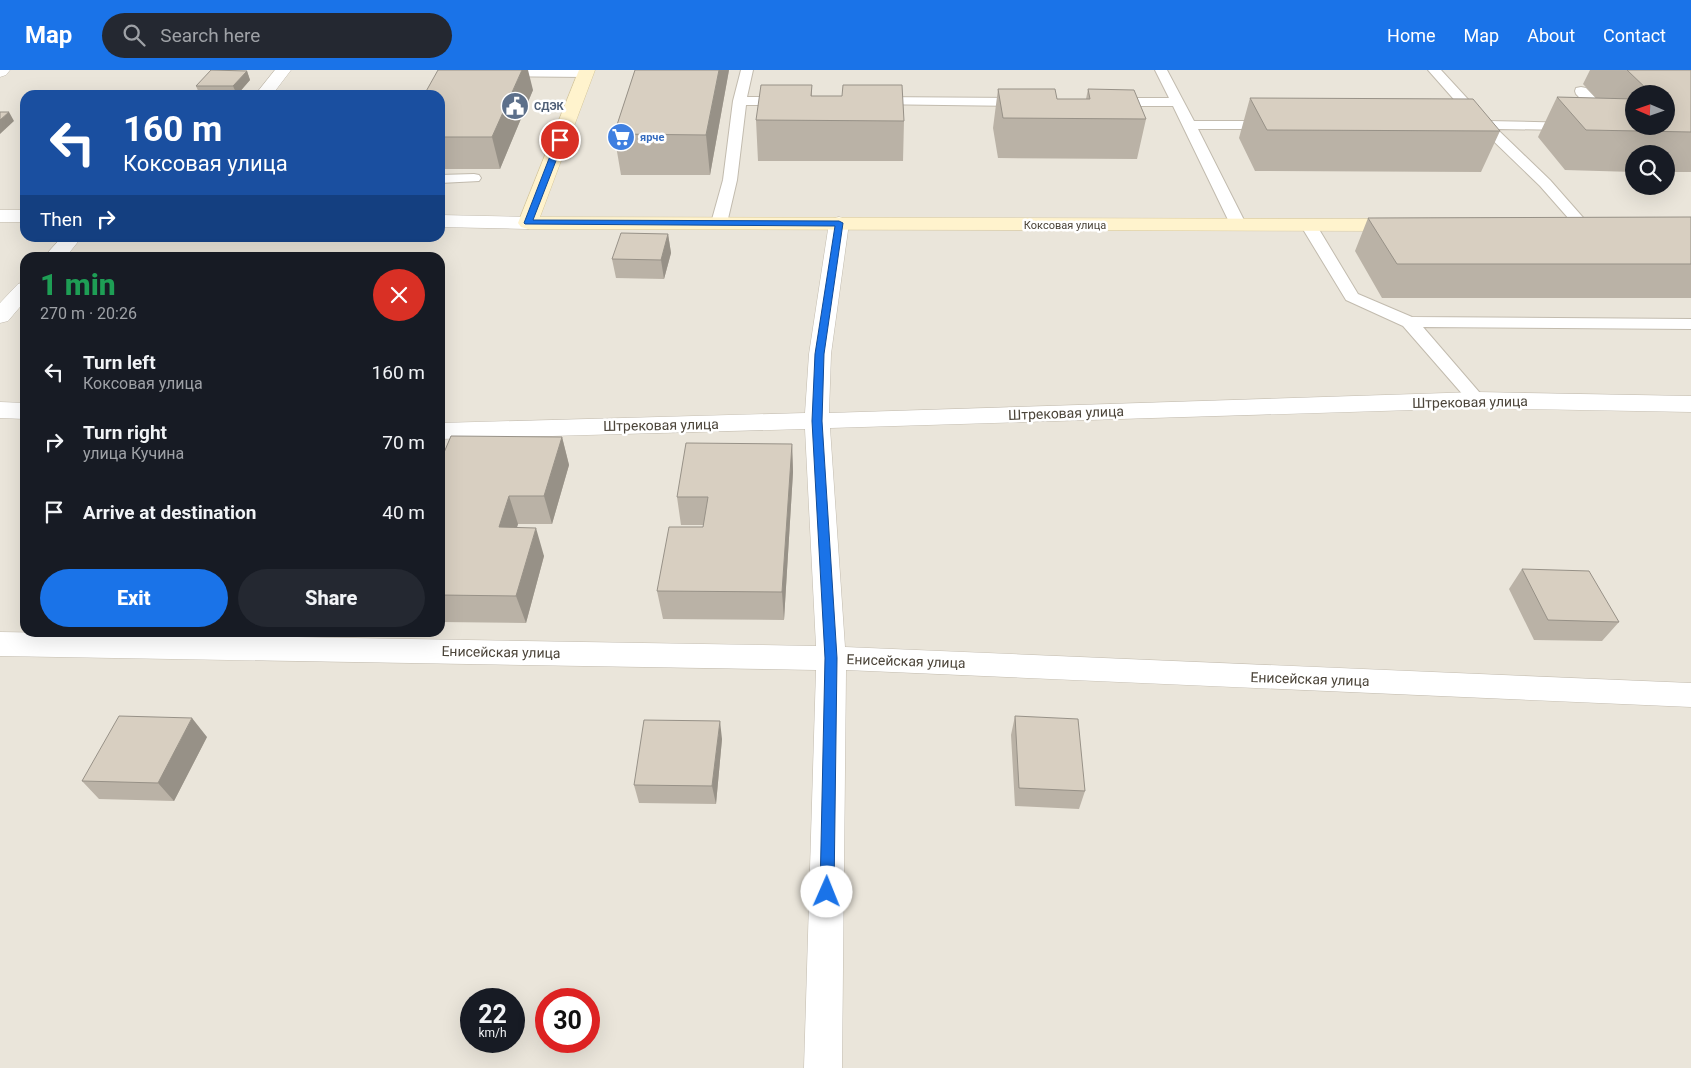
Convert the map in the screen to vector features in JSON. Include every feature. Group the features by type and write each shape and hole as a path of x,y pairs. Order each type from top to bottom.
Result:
{"main road":[{"path":"528,223 586,72"},
{"name":"Коксовая улица","path":"528,223 1426,225"},
{"path":"1572,225 1602,225"}],"street":[{"path":"267,90 282,70"},
{"path":"0,216 20,216"},
{"name":"Коксовая улица","path":"445,221 528,223"},
{"path":"823,1068 831,658 817,421 820,354 839,223"},
{"path":"58,252 67,242"},
{"path":"0,316 20,294"},
{"name":"Штрековая улица","path":"445,431 1477,400 1691,404"},
{"path":"0,410 20,411"},
{"name":"Енисейская улица","path":"0,644 92,639 831,658 1691,695"}],"lane":[{"path":"470,70 468,72 586,72"},
{"path":"720,222 730,180 740,101 747,70"},
{"path":"1161,70 1239,226"},
{"path":"1434,70 1474,115 1545,182 1572,225"},
{"path":"1465,125 1614,126 1581,91"},
{"path":"740,101 799,101"},
{"path":"859,101 1038,102"},
{"path":"1098,102 1178,102"},
{"path":"1189,125 1288,125"},
{"path":"445,179 474,178"},
{"path":"1310,226 1352,297 1409,322 1691,324"},
{"path":"1409,322 1477,400"}],"shaded area":[{"path":"0,70 1691,70 1691,1068 0,1068"}],"building":[{"path":"211,70 247,71 233,86 196,86"},
{"path":"438,70 522,70 492,137 445,137 445,90 427,90"},
{"path":"635,70 719,70 706,135 614,134"},
{"path":"1627,70 1691,70 1691,132 1675,132 1675,85 1643,85"},
{"path":"761,85 812,85 811,96 842,96 843,85 902,85 904,121 756,120"},
{"path":"998,89 1055,89 1057,99 1090,99 1088,89 1134,90 1146,119 1003,118"},
{"path":"1557,97 1625,99 1625,131 1586,130"},
{"path":"1250,98 1473,99 1500,131 1267,130"},
{"path":"0,112 9,112 0,120"},
{"path":"1691,217 1691,264 1397,264 1368,218"},
{"path":"621,233 668,234 661,260 612,259"},
{"path":"451,436 562,437 544,496 509,496 499,527 536,528 516,596 445,595 445,450"},
{"path":"686,443 792,444 782,592 657,591 669,527 703,527 708,497 677,497"},
{"path":"1522,569 1589,571 1619,622 1548,620"},
{"path":"119,716 192,718 158,783 82,781"},
{"path":"1015,716 1078,719 1085,791 1019,788"},
{"path":"644,720 720,721 712,786 634,785"}],"place":[{"name":"СДЭК","path":"515,106"},
{"name":"ярче","path":"621,137"}],"route":[{"path":"560,140 528,223 839,223 820,354 817,421 831,658 827,892"}]}
